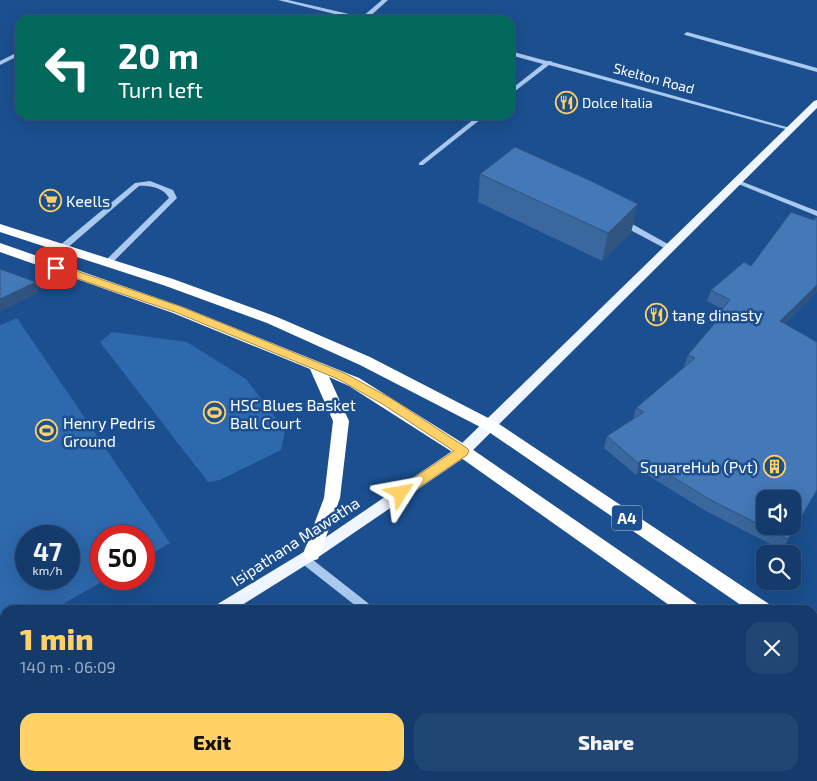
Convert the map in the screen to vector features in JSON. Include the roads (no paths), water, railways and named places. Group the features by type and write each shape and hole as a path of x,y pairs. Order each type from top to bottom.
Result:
{"highway":[{"name":"A4","path":"0,228 168,282 280,324 365,360 491,426 756,605"},
{"name":"A4","path":"0,247 178,310 354,382 463,451 684,605"},
{"path":"308,557 332,498 341,421 316,365"}],"main road":[{"name":"Isipathana Mawatha","path":"229,605 308,557 463,451 491,426 817,103"}],"street":[{"path":"281,0 344,15"},
{"path":"370,15 385,0"},
{"path":"687,34 817,70"},
{"name":"Skelton Road","path":"515,54 791,129"},
{"path":"0,63 15,56"},
{"path":"515,89 549,62"},
{"path":"421,164 477,120"},
{"path":"738,182 817,214"},
{"path":"62,248 137,184 150,184 170,192 173,198 108,262"},
{"path":"612,217 671,248"},
{"path":"308,557 364,605"}],"place":[{"name":"Dolce Italia","path":"566,102"},
{"name":"Keells","path":"50,200"},
{"name":"tang dinasty","path":"656,314"},
{"name":"HSC Blues Basket Ball Court","path":"214,413"},
{"name":"Henry Pedris Ground","path":"47,431"},
{"name":"SquareHub (Pvt)","path":"774,466"}]}
